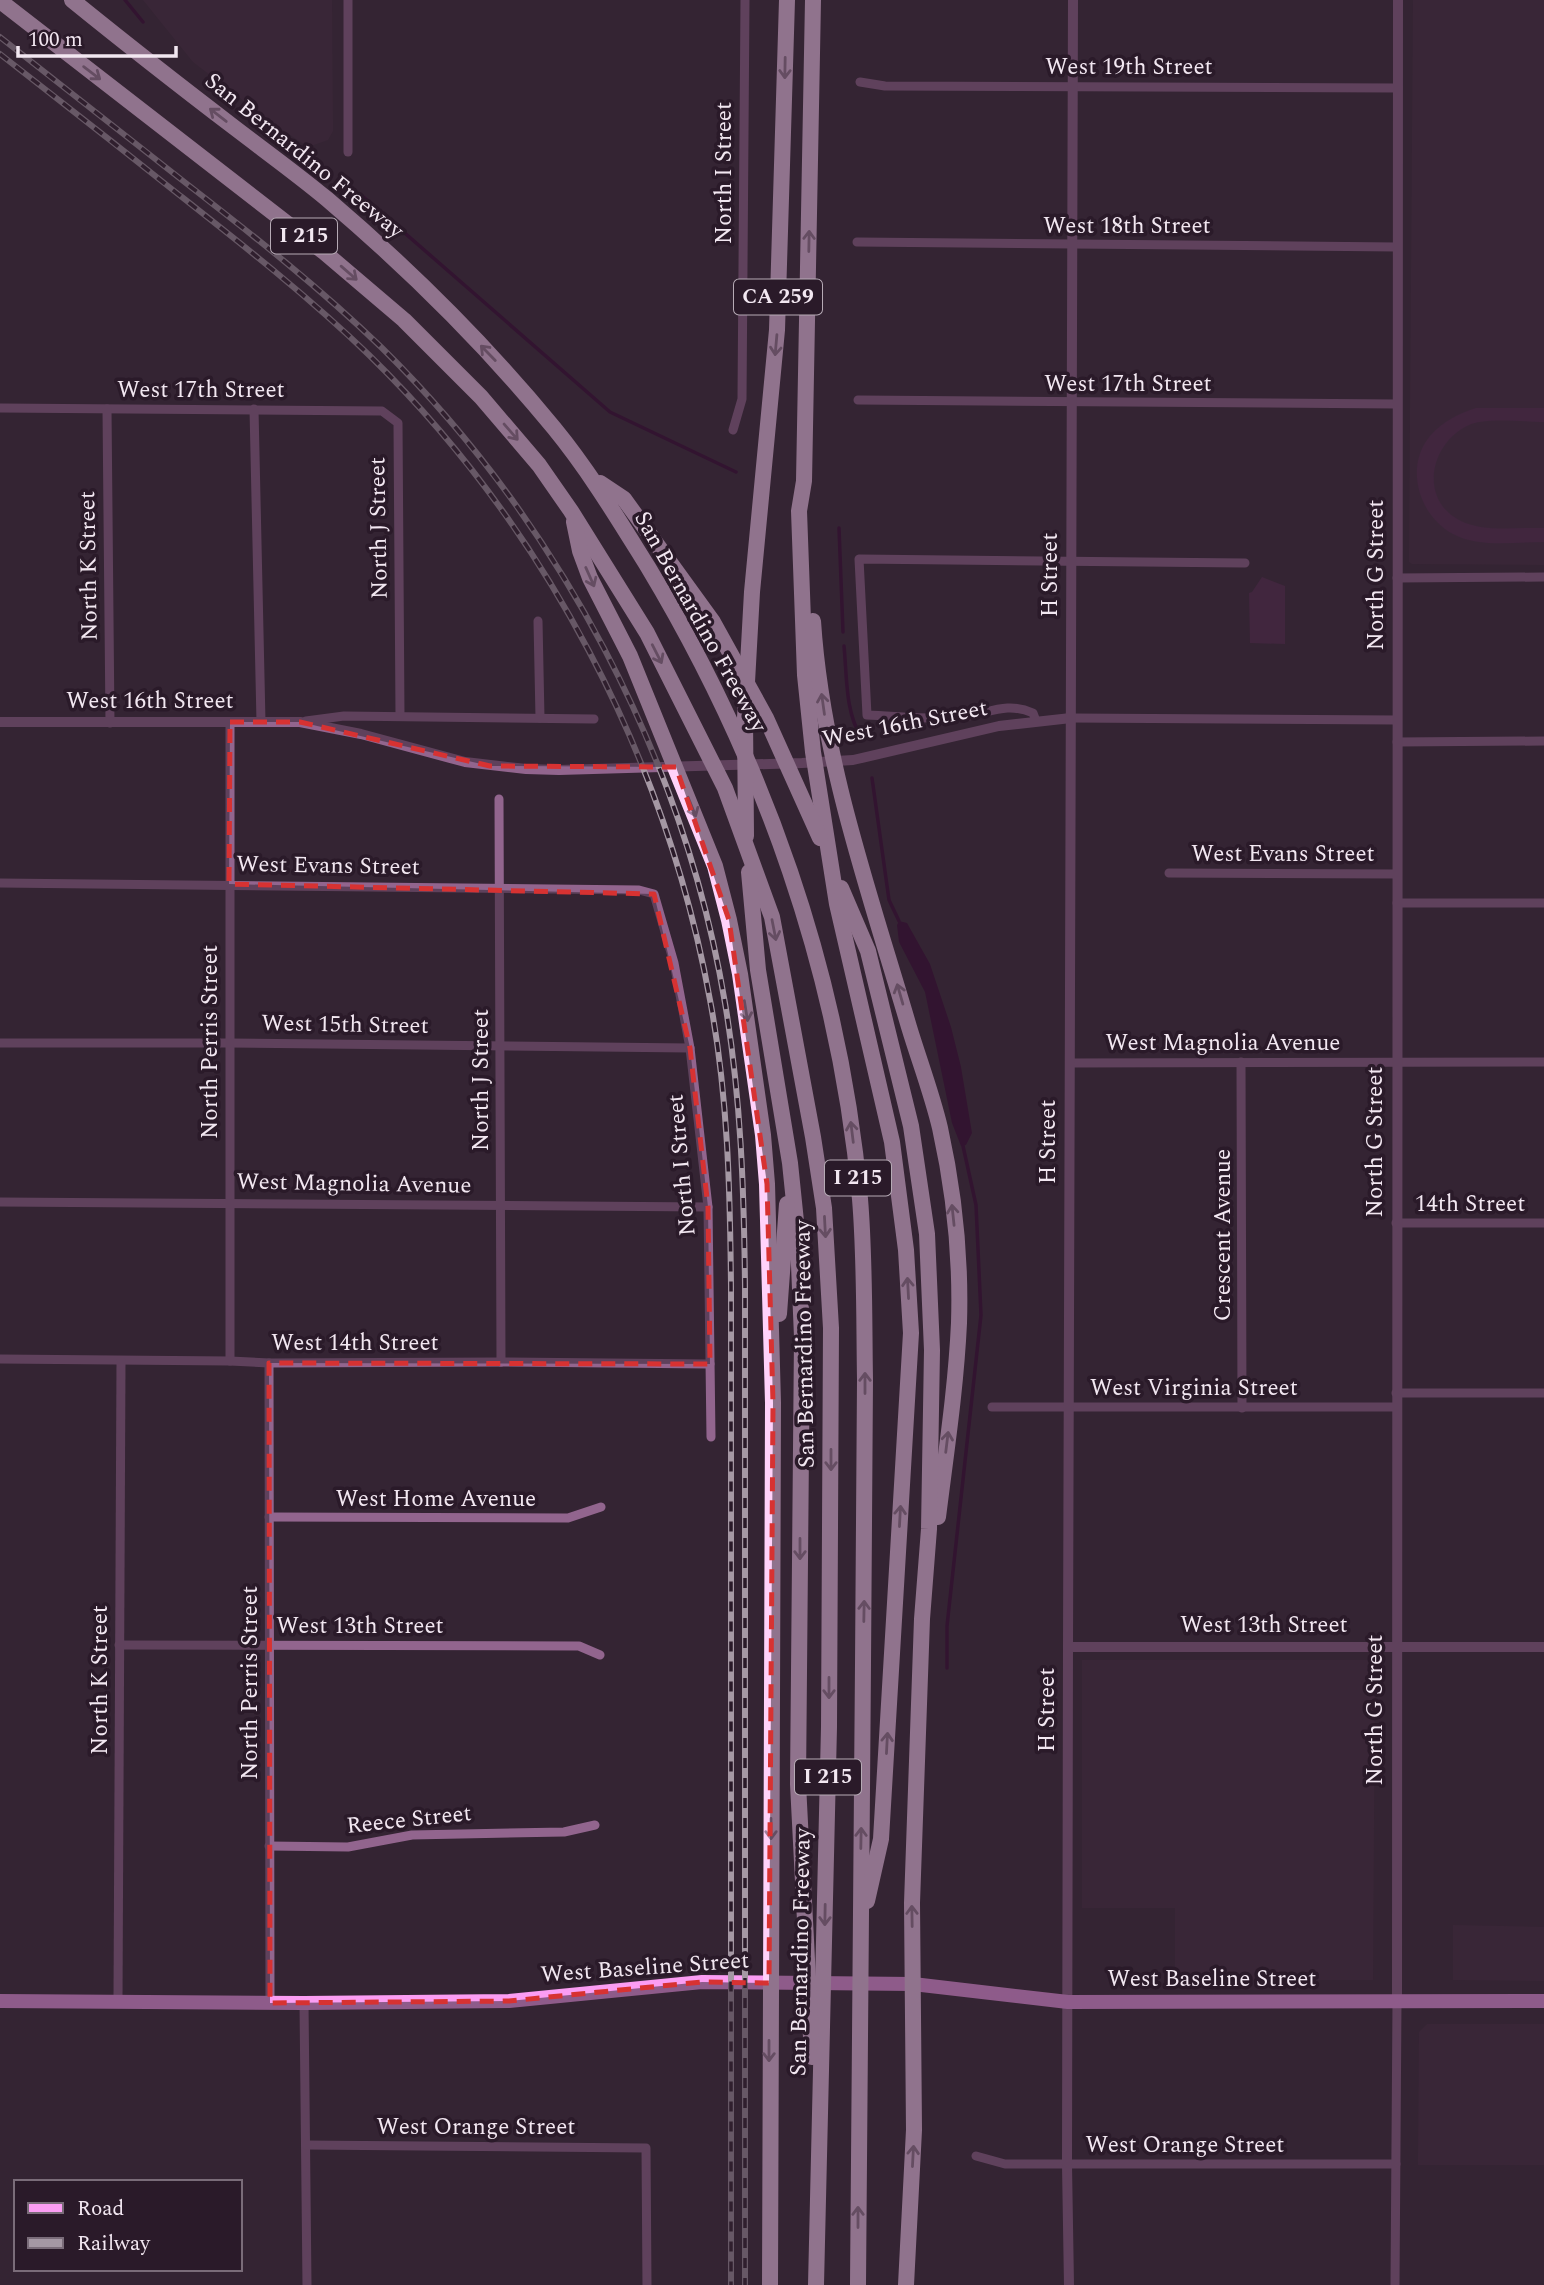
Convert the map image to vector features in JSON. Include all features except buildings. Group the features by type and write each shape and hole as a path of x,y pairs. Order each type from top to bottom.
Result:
{"highway":[{"name":"San Bernardino Freeway","path":"72,0 324,196 409,273 500,366 552,425 595,480 709,676 753,770 775,826 811,935 834,1025 849,1109 860,1201 864,1293 865,1476 858,2285"},
{"name":"CA 259","path":"787,0 777,331 752,592 746,718 746,831 758,970 790,1163"},
{"name":"San Bernardino Freeway","path":"0,1 324,251 404,320 481,397 539,465 572,511 647,634 725,788 772,918 824,1208 831,1328 829,1727 816,2285"},
{"name":"CA 259","path":"804,481 813,3"},
{"path":"595,480 624,499 713,622 766,718 868,951 911,1126 926,1234 932,1350 929,1529 922,1619 912,1903 914,2130 905,2285"},
{"path":"804,481 809,511 815,648 827,732 844,807 939,1127 951,1189 958,1261 959,1321 937,1522 929,1529"},
{"path":"804,481 800,511 803,634 813,752 837,904 892,1142 906,1250 911,1333 881,1839 860,1931"},
{"path":"572,511 580,551 590,578 631,656 706,840 729,920 750,1034 765,1158 773,1403 770,2285"},
{"path":"773,1403 790,1163"},
{"path":"790,1163 799,1241 802,1337 798,1784 818,2186"}],"main road":[{"name":"West Baseline Street","path":"0,2001 509,2001 702,1982 913,1984 1068,2002 1544,2001"}],"street":[{"path":"348,0 348,152"},
{"name":"North I Street","path":"733,430 742,399 745,0"},
{"name":"H Street","path":"1069,2285 1068,1407 1073,0"},
{"name":"North G Street","path":"1395,2285 1398,0"},
{"name":"West 19th Street","path":"860,82 885,86 1398,88"},
{"name":"West 18th Street","path":"857,242 1398,247"},
{"name":"West 17th Street","path":"858,400 1397,404"},
{"name":"West 17th Street","path":"0,408 382,411 398,423"},
{"name":"North K Street","path":"107,409 110,723"},
{"path":"254,410 261,722"},
{"name":"North J Street","path":"398,423 400,716"},
{"path":"1036,721 1033,713 1029,711 1009,708 986,710 964,717 867,715 859,559 1245,563"},
{"path":"1397,578 1544,577"},
{"path":"538,621 540,718"},
{"name":"West 16th Street","path":"0,722 300,722 344,716 594,719"},
{"name":"West 16th Street","path":"300,722 361,734 464,762 559,770 853,760 999,726 1071,718 1397,720"},
{"name":"North Perris Street","path":"230,722 230,1361"},
{"path":"1397,742 1544,741"},
{"name":"North J Street","path":"499,799 500,1362"},
{"name":"West Evans Street","path":"1169,873 1397,874"},
{"name":"West Evans Street","path":"0,883 639,890 654,894"},
{"name":"North I Street","path":"654,894 674,962 690,1048 708,1207 711,1437"},
{"path":"1397,903 1544,903"},
{"name":"West 15th Street","path":"0,1043 690,1048"},
{"name":"Crescent Avenue","path":"1241,1062 1242,1408"},
{"name":"West Magnolia Avenue","path":"1070,1063 1544,1062"},
{"name":"West Magnolia Avenue","path":"0,1202 708,1207"},
{"name":"14th Street","path":"1396,1223 1544,1223"},
{"name":"West 14th Street","path":"0,1359 269,1363 710,1364"},
{"name":"North K Street","path":"118,2000 121,1361"},
{"name":"North Perris Street","path":"269,1363 270,2003"},
{"path":"1396,1393 1544,1393"},
{"name":"West Virginia Street","path":"992,1407 1396,1407"},
{"name":"West Home Avenue","path":"269,1517 568,1518 601,1507"},
{"name":"West 13th Street","path":"119,1645 579,1646 600,1655"},
{"name":"West 13th Street","path":"1068,1647 1544,1647"},
{"name":"Reece Street","path":"269,1846 348,1847 412,1835 564,1832 595,1825"},
{"path":"303,2003 307,2285"},
{"name":"West Orange Street","path":"306,2145 646,2148 647,2285"},
{"name":"West Orange Street","path":"976,2156 1005,2164 1396,2164"}],"highlighted area":[{"path":"230,722 300,722 490,766 676,767 729,920 767,1184 773,1403 769,1983 702,1982 509,2001 270,2003 269,1363 710,1364 708,1207 690,1048 654,894 229,884"}],"shaded area":[{"path":"143,0 332,0 333,131 328,140 308,147 278,127 193,62"},
{"path":"1413,0 1544,0 1544,565 1409,562"},
{"path":"1476,408 1544,408 1544,422 1485,421 1469,425 1456,433 1438,457 1434,471 1438,498 1446,510 1468,524 1489,528 1544,528 1544,542 1497,543 1463,538 1441,526 1424,503 1417,476 1422,448 1440,426"},
{"path":"1262,577 1285,586 1285,644 1250,643 1249,593"},
{"path":"899,921 907,923 930,964 951,1027 972,1133 966,1145 961,1146 952,1123 925,992 899,942"},
{"path":"1082,1660 1375,1660 1373,1980 1175,1980 1175,1908 1082,1908"},
{"path":"1453,1925 1544,1927 1544,1981 1453,1980"},
{"path":"1427,2024 1544,2024 1544,2165 1418,2165 1419,2032"}],"waterway":[{"path":"125,0 143,22"},
{"path":"360,194 610,412 736,472"},
{"path":"839,528 843,632"},
{"path":"844,646 849,705 861,737"},
{"path":"872,778 889,900 899,921"},
{"path":"947,1668 947,1626 981,1315 976,1205 963,1146"}],"railway":[{"path":"0,37 310,283 381,347 445,415 504,488 557,566 604,648 645,734 679,822 706,912 725,1003 735,1074 742,1179 745,1286 745,2285"},
{"path":"0,54 300,292 369,355 432,422 490,494 543,571 589,651 629,735 663,821 690,910 710,1000 721,1071 729,1178 731,2285"}]}
